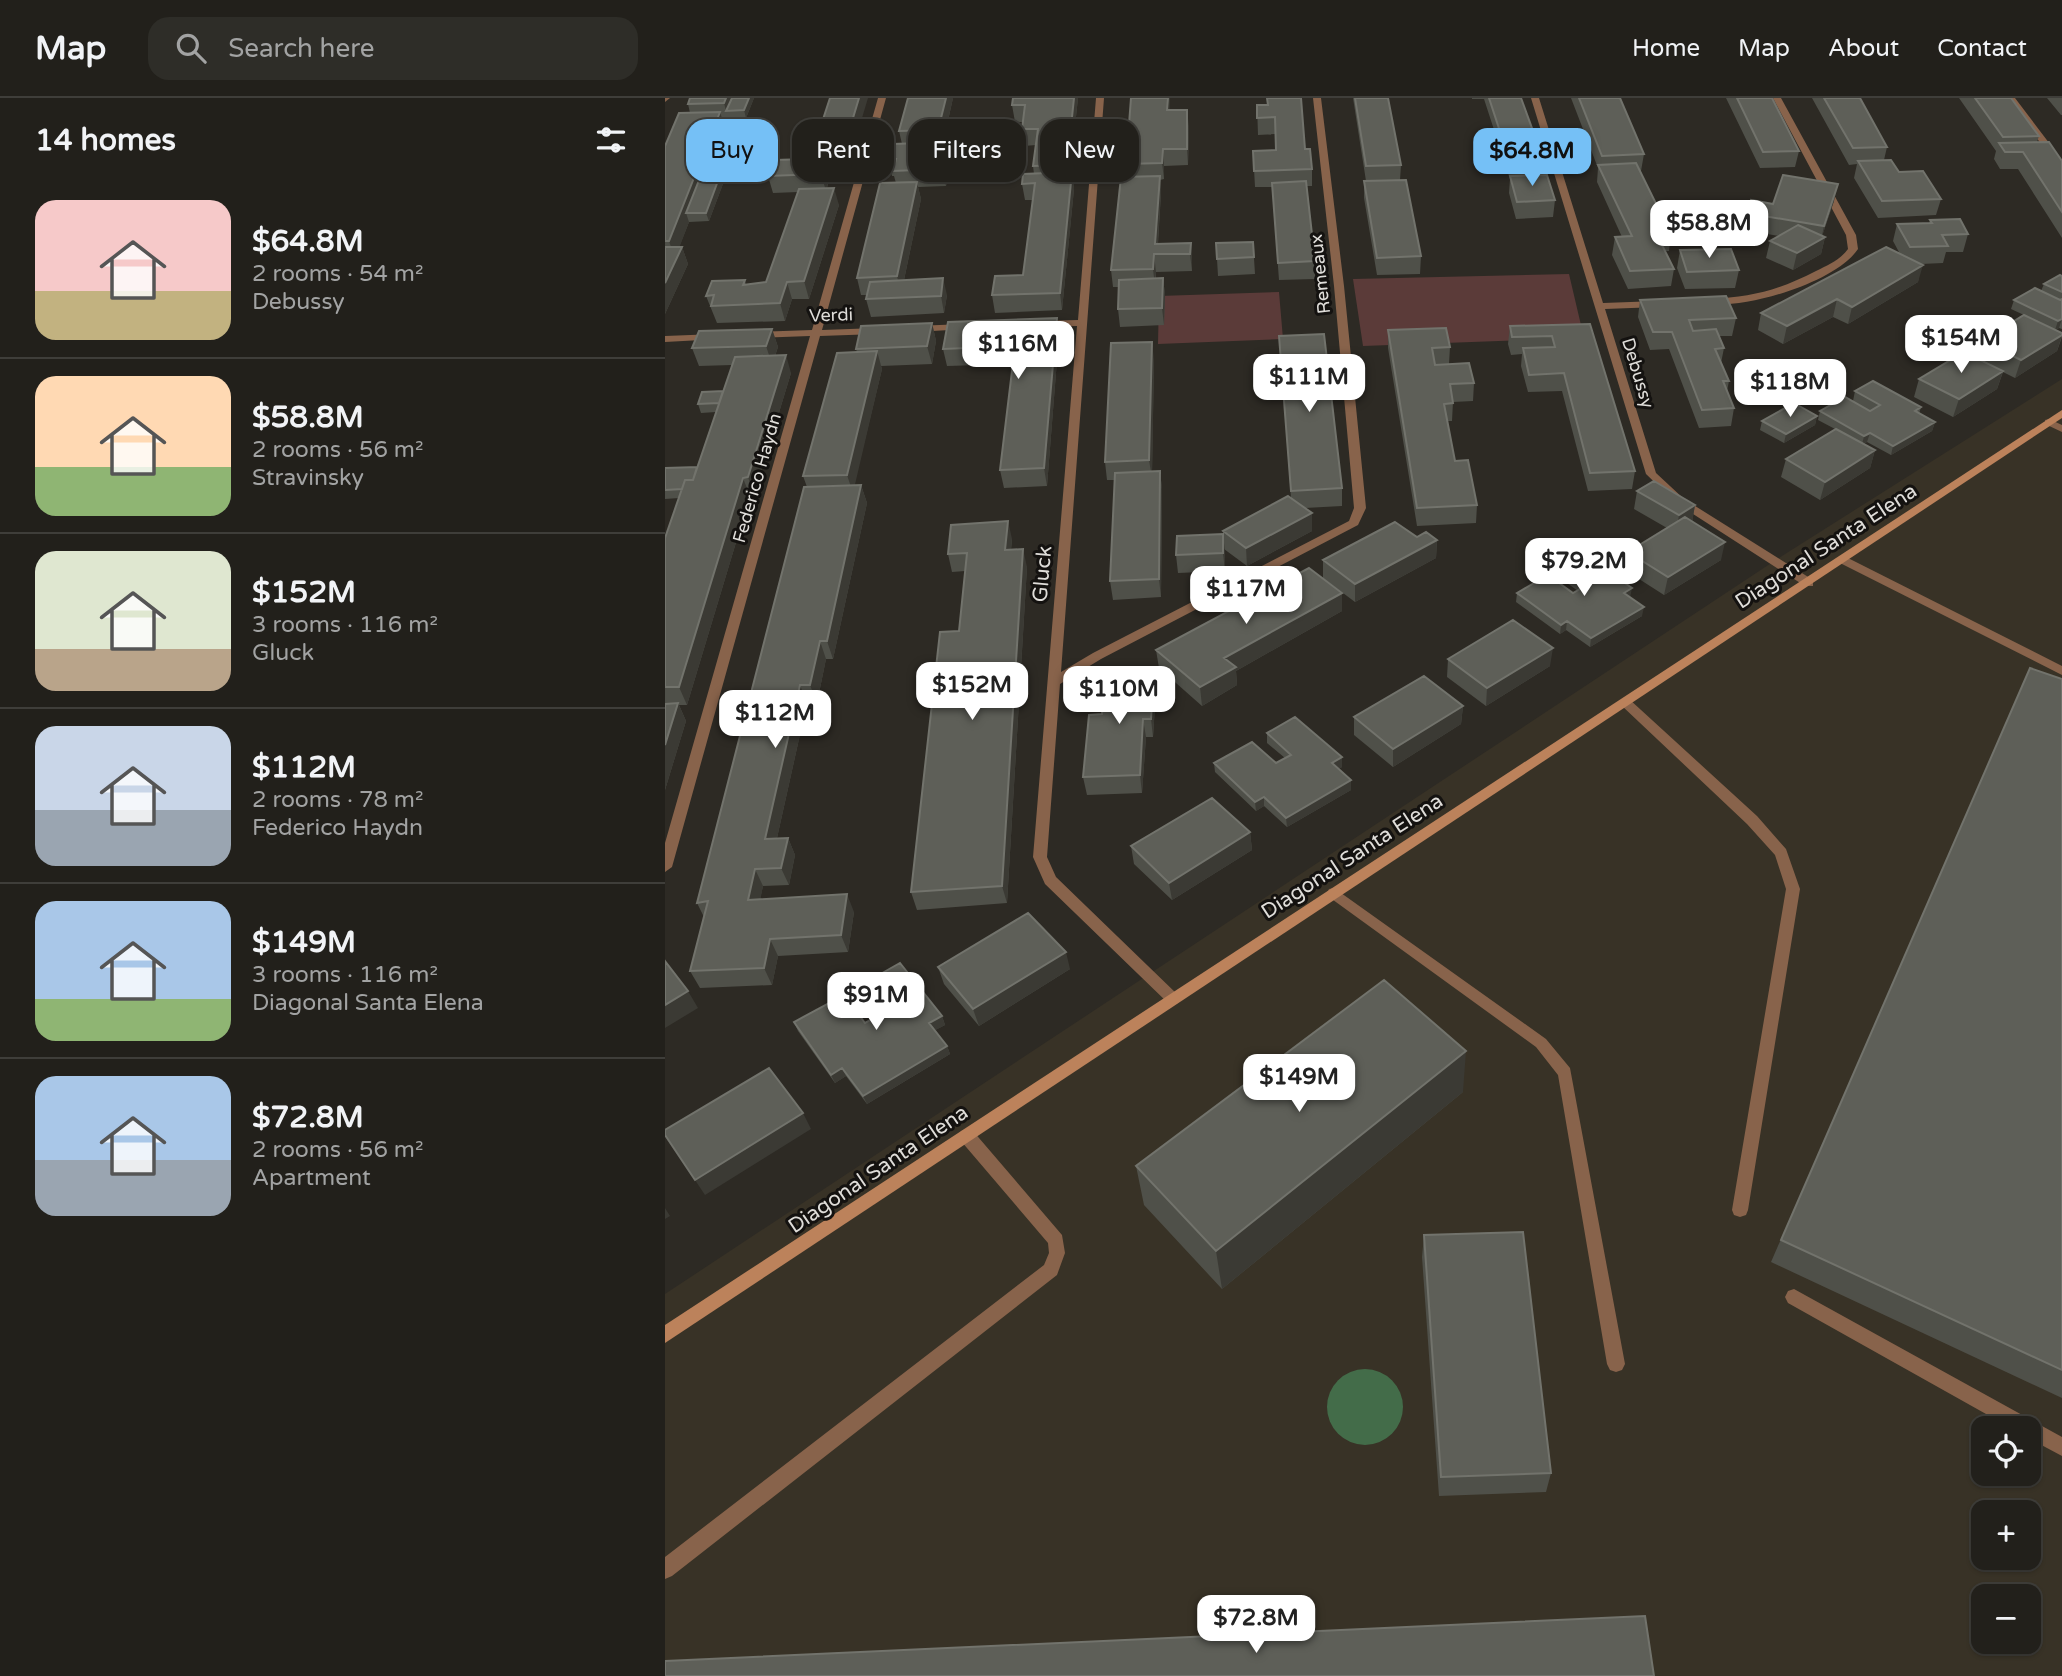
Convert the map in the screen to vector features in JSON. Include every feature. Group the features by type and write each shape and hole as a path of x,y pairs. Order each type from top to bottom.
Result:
{"main road":[{"name":"Diagonal Santa Elena","path":"665,1335 1625,702 2055,426 2062,414"}],"street":[{"name":"Federico Haydn","path":"665,867 882,98"},
{"name":"Gluck","path":"1100,98 1039,845 1043,868 1060,891 1173,999"},
{"name":"Remeaux","path":"1052,683 1097,656 1354,523 1360,508 1339,286 1317,98"},
{"name":"Debussy","path":"1535,98 1648,464 1658,483 1680,501 1809,583"},
{"path":"1704,302 1756,300 1779,295 1842,261 1853,249 1851,235 1777,98"},
{"path":"2011,98 2062,166"},
{"path":"2052,152 2062,146"},
{"path":"1599,306 1665,303"},
{"path":"1026,325 1081,323"},
{"path":"900,330 970,327"},
{"name":"Verdi","path":"747,336 886,330"},
{"path":"665,339 734,336"},
{"path":"1845,560 2062,671"},
{"path":"1625,702 1774,845 1781,853 1793,889 1740,1210"},
{"path":"1334,893 1541,1043 1565,1073 1616,1364"},
{"path":"665,1569 1051,1270 1057,1253 1056,1240 967,1136"},
{"path":"1794,1297 2062,1447"}],"shaded area":[{"path":"1569,274 1584,338 1363,346 1353,279"},
{"path":"1279,292 1283,339 1158,344 1159,296"},
{"path":"2062,379 2062,1676 665,1676 665,1294 1782,556"},
{"path":"1365,1369 1379,1372 1392,1380 1400,1393 1403,1407 1400,1421 1392,1434 1379,1442 1365,1445 1351,1442 1338,1434 1330,1421 1327,1407 1330,1393 1338,1380 1351,1372"}],"building":[{"path":"690,98 726,98 724,103 688,104"},
{"path":"732,98 749,98 744,110 726,111"},
{"path":"830,98 859,98 853,119 823,119"},
{"path":"908,98 946,98 941,119 908,119 908,131 899,131"},
{"path":"1013,98 1074,98 1072,119 1040,119 1040,166 1033,166 1038,129 1026,129 1026,119 1023,119 1025,105 1012,105"},
{"path":"1131,98 1168,98 1167,110 1187,110 1187,149 1163,149 1162,163 1139,164 1139,119 1129,119"},
{"path":"1267,98 1301,98 1305,149 1310,149 1312,169 1254,171 1253,151 1276,150 1275,117 1257,118 1257,105 1268,105"},
{"path":"1355,98 1388,98 1401,165 1366,166"},
{"path":"1489,98 1521,98 1544,161 1510,162"},
{"path":"1579,98 1620,98 1644,154 1602,156"},
{"path":"1737,98 1772,98 1799,151 1763,152"},
{"path":"1824,98 1860,98 1887,147 1853,148"},
{"path":"1975,98 2011,98 2039,136 2003,137"},
{"path":"720,112 717,119 686,119 686,182 692,182 669,241 665,241 665,146 679,113"},
{"path":"2049,142 2062,161 2062,212 2023,152 2005,152 1999,143"},
{"path":"908,143 908,170 894,171 894,144"},
{"path":"778,160 792,160 792,175 778,176"},
{"path":"1891,160 1899,172 1923,171 1941,199 1882,201 1858,161"},
{"path":"1636,163 1671,234 1657,235 1674,269 1630,271 1615,237 1632,236 1598,165"},
{"path":"1040,173 1040,182 1071,182 1060,293 992,295 995,276 1023,275 1035,183 1022,184 1026,182 1026,174"},
{"path":"1547,175 1555,200 1517,202 1510,176"},
{"path":"1783,175 1838,184 1824,226 1746,213 1751,200 1773,204"},
{"path":"1160,176 1155,244 1191,243 1190,254 1154,254 1153,269 1111,270 1120,182 1139,182 1139,177"},
{"path":"1406,180 1421,256 1377,258 1364,181"},
{"path":"1306,181 1315,261 1278,263 1272,183"},
{"path":"698,182 718,182 706,213 686,213"},
{"path":"917,182 897,276 857,278 880,183"},
{"path":"834,188 804,281 787,282 780,303 711,306 714,295 706,296 712,281 745,280 743,285 766,282 799,189"},
{"path":"1960,219 1968,234 1942,235 1948,246 1910,247 1897,224 1932,223 1930,220"},
{"path":"1798,225 1825,237 1797,253 1770,241"},
{"path":"1253,242 1254,257 1217,259 1216,243"},
{"path":"665,247 682,247 665,283"},
{"path":"1886,247 1923,265 1852,307 1837,299 1787,326 1761,313"},
{"path":"1731,249 1739,270 1687,272 1680,250"},
{"path":"2060,275 2062,292 2044,284"},
{"path":"943,278 941,296 866,299 870,282"},
{"path":"1163,278 1162,308 1118,309 1119,280"},
{"path":"2035,288 2062,299 2062,319 2058,321 2014,300"},
{"path":"1726,296 1736,318 1689,320 1693,331 1716,329 1724,348 1715,349 1729,381 1723,381 1734,408 1702,410 1672,332 1653,332 1640,300"},
{"path":"2024,315 2062,335 2021,360 1982,341"},
{"path":"1057,318 1044,468 1000,470 1015,346 943,349 948,322"},
{"path":"932,323 927,346 856,349 861,326"},
{"path":"1590,324 1635,471 1590,473 1564,373 1529,375 1523,348 1555,347 1552,336 1512,337 1510,326"},
{"path":"1446,328 1450,347 1432,348 1435,365 1469,363 1474,383 1450,384 1453,403 1444,404 1455,461 1468,460 1477,505 1417,508 1388,330"},
{"path":"772,329 766,346 692,348 699,331"},
{"path":"1324,334 1342,488 1291,491 1279,336"},
{"path":"1152,342 1149,460 1105,462 1111,343"},
{"path":"877,351 847,475 803,476 837,353"},
{"path":"1964,352 2003,371 1959,399 1919,379"},
{"path":"786,355 748,477 743,478 679,687 665,687 665,538 685,480 693,480 735,357"},
{"path":"1873,381 1921,407 1915,411 1935,422 1893,446 1870,433 1864,436 1820,411 1845,397 1870,411 1880,405 1855,391"},
{"path":"723,391 719,403 698,404 702,392"},
{"path":"1794,403 1817,416 1786,434 1762,421"},
{"path":"1836,429 1875,450 1825,482 1786,459"},
{"path":"697,467 693,480 685,480 682,489 665,490 665,468"},
{"path":"1160,471 1159,579 1110,581 1115,473"},
{"path":"1654,481 1695,505 1679,515 1637,491"},
{"path":"861,485 827,641 820,641 810,685 800,685 765,839 788,838 781,868 755,869 748,900 847,894 841,935 770,939 764,968 690,971 708,901 697,903 804,487"},
{"path":"1288,496 1312,513 1246,548 1223,531"},
{"path":"1685,517 1725,542 1668,577 1628,552"},
{"path":"1008,521 1005,550 1023,549 1002,886 911,892 940,632 959,631 967,553 948,554 951,525"},
{"path":"1395,522 1417,537 1426,532 1437,540 1355,584 1323,560"},
{"path":"1223,534 1223,553 1176,555 1177,536"},
{"path":"1584,555 1632,588 1624,593 1644,607 1591,638 1567,621 1561,625 1517,593 1548,575 1573,593 1585,586 1561,568"},
{"path":"1309,568 1342,593 1224,658 1236,667 1200,687 1156,650"},
{"path":"1513,620 1553,648 1487,688 1448,659"},
{"path":"2030,668 2062,679 2062,1370 1781,1240"},
{"path":"1154,672 1151,719 1143,719 1140,775 1083,777 1089,715 1102,714 1106,673"},
{"path":"1424,676 1463,706 1393,749 1354,717"},
{"path":"678,703 665,745 665,704"},
{"path":"1295,717 1342,757 1332,763 1351,780 1286,818 1264,797 1255,802 1214,763 1252,742 1276,763 1291,755 1267,733"},
{"path":"1212,798 1250,832 1169,883 1131,846"},
{"path":"1028,913 1066,952 973,1009 938,967"},
{"path":"665,961 688,991 665,1005"},
{"path":"900,963 942,1016 929,1023 947,1046 863,1096 842,1068 831,1075 794,1022 844,995 865,1023 885,1012 863,984"},
{"path":"1384,980 1466,1051 1216,1251 1136,1166"},
{"path":"769,1068 803,1113 695,1180 665,1135 665,1130"},
{"path":"1523,1232 1551,1473 1441,1477 1424,1235"},
{"path":"1645,1616 1654,1676 665,1676 665,1661"}]}
